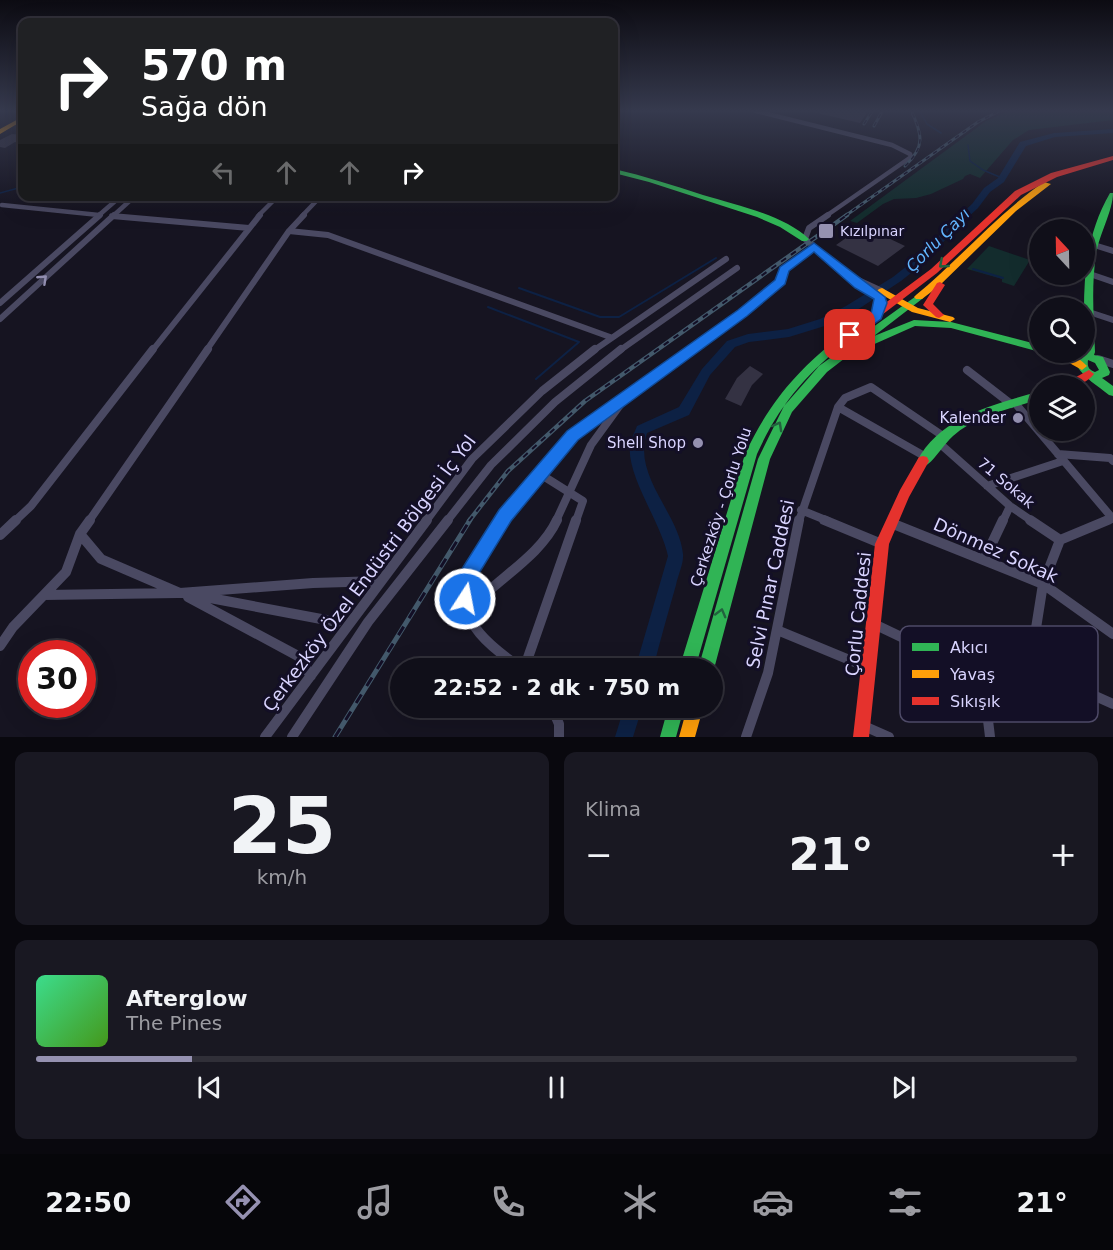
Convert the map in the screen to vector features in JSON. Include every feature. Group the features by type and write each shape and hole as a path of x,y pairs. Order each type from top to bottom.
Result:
{"main road":[{"path":"709,658 752,501 775,432 803,389 841,348 876,316 901,305 916,286 979,232 1018,193 1048,177 1113,158"},
{"path":"841,348 945,277 1032,193 1062,178 1113,164"},
{"path":"618,173 678,188 767,219 794,230 805,239"},
{"path":"1095,240 1100,218 1113,195"},
{"path":"945,277 928,305 935,313 953,323 1029,346"},
{"path":"879,293 916,286"},
{"path":"879,293 901,305 913,316 1029,340"},
{"path":"876,316 880,303 879,293"},
{"path":"841,348 909,322 953,323"},
{"name":"Çerkezköy - Çorlu Yolu","path":"690,658 738,496 762,427 793,383 813,362 841,348"},
{"path":"1084,363 1101,375 1111,369"},
{"path":"1079,375 1089,365"},
{"path":"1089,365 1113,392"},
{"name":"Çorlu Caddesi","path":"861,731 882,544 891,523 926,457 941,439 962,422 1029,399"},
{"path":"668,737 673,718"},
{"path":"687,737 692,718"}],"street":[{"path":"879,293 853,279 805,239 809,228 911,157 890,144"},
{"path":"0,303 115,201"},
{"path":"0,319 129,201"},
{"path":"0,535 31,506 249,228 273,201"},
{"path":"0,646 13,627 66,573 80,534 289,231 316,201"},
{"path":"2,205 99,215"},
{"path":"112,216 249,228"},
{"path":"289,231 328,236 610,337"},
{"path":"1095,245 1113,251"},
{"path":"508,658 491,646 466,616 464,581 505,515 573,435 742,313 781,281 784,270 814,247"},
{"name":"Çerkezköy Özel Endüstri Bölgesi İç Yol","path":"265,737 472,459 542,391 610,337 726,260"},
{"name":"Çerkezköy Özel Endüstri Bölgesi İç Yol","path":"292,737 368,622 490,465 555,402 617,352 737,268"},
{"path":"1095,276 1113,282"},
{"path":"1095,314 1113,320"},
{"path":"1089,365 1111,369"},
{"path":"967,370 1013,404 1113,518 1060,540 1043,584 1036,626"},
{"name":"71 Sokak","path":"838,407 845,398 870,387 941,439 1010,506 1060,540"},
{"path":"492,588 530,555 551,532 591,445 628,394"},
{"path":"838,407 926,457"},
{"name":"Selvi Pınar Caddesi","path":"746,737 768,673 801,510 838,407"},
{"path":"987,486 1061,458 1110,458 1113,461"},
{"path":"527,658 583,501 540,474"},
{"path":"984,560 1010,506"},
{"path":"801,510 882,544"},
{"name":"Dönmez Sokak","path":"891,523 1043,584 1113,634"},
{"path":"80,534 101,560 180,593 298,656 310,676"},
{"path":"44,596 180,593 312,583 381,581"},
{"path":"180,593 337,622"},
{"path":"873,624 900,637"},
{"path":"777,630 869,668"},
{"path":"1098,697 1113,704"},
{"path":"556,718 559,737"},
{"path":"988,722 990,737"},
{"path":"861,731 888,737"}],"green space":[{"path":"954,144 1009,144 980,178 970,174 931,194 916,198 894,199 857,223 850,221"},
{"path":"989,246 1029,260 1014,286 1002,282 1002,279 967,269"}],"building":[{"path":"0,144 11,144 5,148 0,147"},
{"path":"863,226 905,246 878,266 836,245"},
{"path":"750,366 763,374 752,385 741,406 725,399 737,378"}],"waterway":[{"name":"Çorlu Çayı","path":"647,658 676,556 673,542 642,474 637,443 642,430 684,411 706,372 731,344 748,338 789,333 824,322 850,309 897,279 926,256 975,206 987,190 1001,180 1023,144"},
{"path":"968,145 970,161 983,170 1002,178"},
{"path":"0,193 18,188"},
{"path":"519,288 600,317 619,317 716,258"},
{"path":"973,269 1003,278"},
{"path":"488,307 579,342 536,379"},
{"name":"Çorlu Çayı","path":"624,737 630,718"}],"railway":[{"path":"905,166 912,159 919,144"},
{"path":"845,216 946,144"},
{"path":"469,521 508,471 585,401 847,215"},
{"path":"335,737 470,520"}],"traffic: fast":[{"path":"618,172 760,216 805,239"},
{"path":"1088,297 1089,272 1096,234 1113,195"},
{"path":"709,658 764,459 788,409 823,369 919,297"},
{"path":"866,343 914,323 951,325"},
{"path":"951,325 1029,346"},
{"path":"690,658 751,454 759,436 789,389 829,350 845,338"},
{"path":"1086,356 1099,360 1105,372 1096,376 1087,373 1082,366 1082,359 1086,356"},
{"path":"1095,378 1113,392"},
{"path":"923,461 936,445 961,424 975,416 1029,398"},
{"path":"668,737 673,718"}],"traffic: slow":[{"path":"919,297 1013,209 1047,184"},
{"path":"882,291 915,310 950,319"},
{"path":"1077,363 1082,366"},
{"path":"687,737 692,718"}],"traffic: jam":[{"path":"845,338 934,271 1018,193 1054,175 1113,158"},
{"path":"939,315 928,305 940,285"},
{"path":"861,737 882,544 904,494 923,461"}],"place":[{"name":"Kızılpınar","path":"826,231"},
{"name":"Kalender","path":"1018,418"},
{"name":"Shell Shop","path":"698,443"}],"route":[{"path":"465,599 464,581 505,515 573,435 742,313 781,281 784,270 814,247 860,285 879,297 880,303 876,316 850,335"}]}
